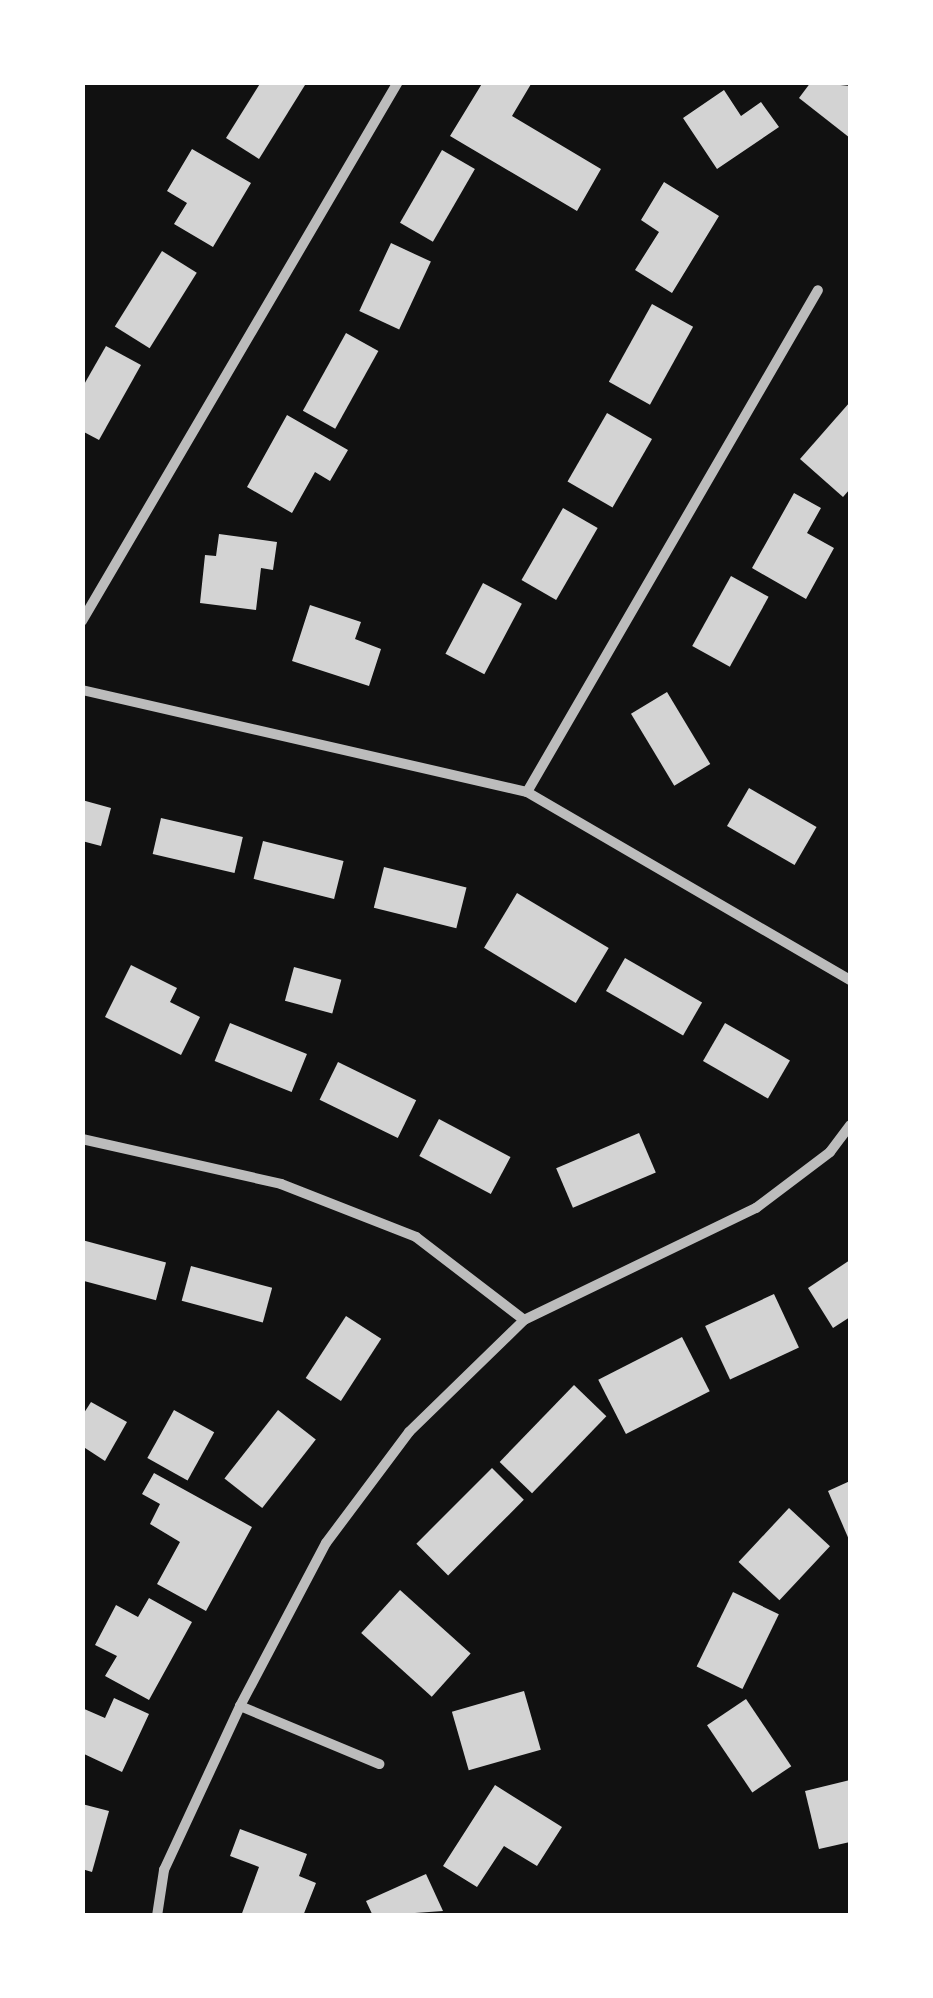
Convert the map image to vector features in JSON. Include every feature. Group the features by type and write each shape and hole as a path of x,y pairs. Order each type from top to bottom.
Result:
{"street":[{"path":"82,620 398,82"},
{"path":"527,792 818,290"},
{"path":"82,690 527,792 850,980"},
{"path":"156,1916 164,1870 240,1706 326,1544 409,1432 524,1320 756,1208 830,1152 850,1125"},
{"path":"82,1139 281,1184 416,1237 524,1320"},
{"path":"240,1706 379,1764"}],"building":[{"path":"261,82 305,85 259,159 226,138"},
{"path":"483,82 531,84 512,116 601,169 577,211 450,136"},
{"path":"811,82 850,86 850,138 799,98"},
{"path":"724,90 741,116 761,102 779,127 717,169 683,118"},
{"path":"192,149 251,183 213,247 174,224 187,203 167,191"},
{"path":"442,150 475,169 433,242 400,223"},
{"path":"664,182 719,216 672,293 635,270 659,232 641,220"},
{"path":"391,243 431,262 399,330 359,311"},
{"path":"162,251 197,273 150,348 115,326"},
{"path":"652,304 693,327 650,405 609,382"},
{"path":"346,333 378,351 335,429 303,411"},
{"path":"106,346 141,365 99,440 82,431 82,388"},
{"path":"850,402 850,489 843,497 800,459"},
{"path":"607,413 652,439 613,507 568,481"},
{"path":"287,415 348,450 330,481 315,472 292,513 247,487"},
{"path":"794,493 821,508 807,533 834,548 806,599 752,568"},
{"path":"563,508 598,528 556,600 522,580"},
{"path":"219,534 277,542 273,570 261,568 256,610 200,603 205,555 216,556"},
{"path":"731,576 769,597 730,667 692,646"},
{"path":"483,583 522,604 484,674 445,654"},
{"path":"310,605 361,622 355,639 381,649 369,686 292,661"},
{"path":"667,692 710,764 674,786 631,714"},
{"path":"749,788 817,827 795,865 727,826"},
{"path":"82,800 111,808 101,846 82,841"},
{"path":"161,818 243,837 235,873 153,854"},
{"path":"263,841 344,861 334,899 254,879"},
{"path":"384,867 466,888 456,928 374,908"},
{"path":"517,893 609,948 576,1003 484,948"},
{"path":"625,958 702,1002 683,1035 606,991"},
{"path":"131,965 177,988 170,1002 200,1017 181,1055 105,1017"},
{"path":"294,967 341,980 332,1013 285,1001"},
{"path":"230,1023 307,1054 292,1092 215,1061"},
{"path":"725,1023 790,1060 768,1099 703,1061"},
{"path":"338,1062 416,1100 398,1138 320,1100"},
{"path":"439,1119 511,1157 491,1194 419,1156"},
{"path":"639,1133 656,1173 573,1208 556,1168"},
{"path":"82,1240 166,1263 156,1300 82,1280"},
{"path":"850,1260 850,1317 833,1328 808,1288"},
{"path":"191,1266 272,1288 263,1323 182,1301"},
{"path":"774,1294 799,1347 730,1380 705,1326"},
{"path":"346,1316 381,1339 341,1401 306,1378"},
{"path":"682,1337 710,1391 626,1434 598,1380"},
{"path":"574,1385 606,1416 532,1493 500,1462"},
{"path":"91,1402 127,1422 105,1461 82,1446 82,1416"},
{"path":"174,1410 214,1432 188,1480 147,1458"},
{"path":"278,1410 316,1440 262,1508 224,1479"},
{"path":"492,1468 524,1500 448,1575 416,1544"},
{"path":"154,1473 252,1527 206,1611 157,1584 180,1542 150,1524 160,1504 142,1494"},
{"path":"850,1481 850,1542 828,1491"},
{"path":"789,1508 830,1546 779,1600 739,1562"},
{"path":"400,1590 471,1654 432,1697 361,1633"},
{"path":"733,1592 779,1614 742,1689 697,1667"},
{"path":"149,1598 192,1622 149,1700 105,1676 117,1656 95,1645 116,1605 138,1617"},
{"path":"524,1691 541,1750 469,1770 452,1712"},
{"path":"114,1698 149,1714 122,1772 82,1753 82,1708 105,1718"},
{"path":"746,1699 791,1766 752,1792 707,1725"},
{"path":"850,1780 850,1842 819,1849 805,1791"},
{"path":"495,1785 562,1827 537,1866 504,1846 477,1887 443,1866"},
{"path":"82,1804 109,1811 92,1872 82,1869"},
{"path":"240,1829 307,1854 299,1876 316,1883 303,1916 241,1916 259,1867 230,1856"},
{"path":"426,1874 443,1911 373,1916 366,1901"}]}
